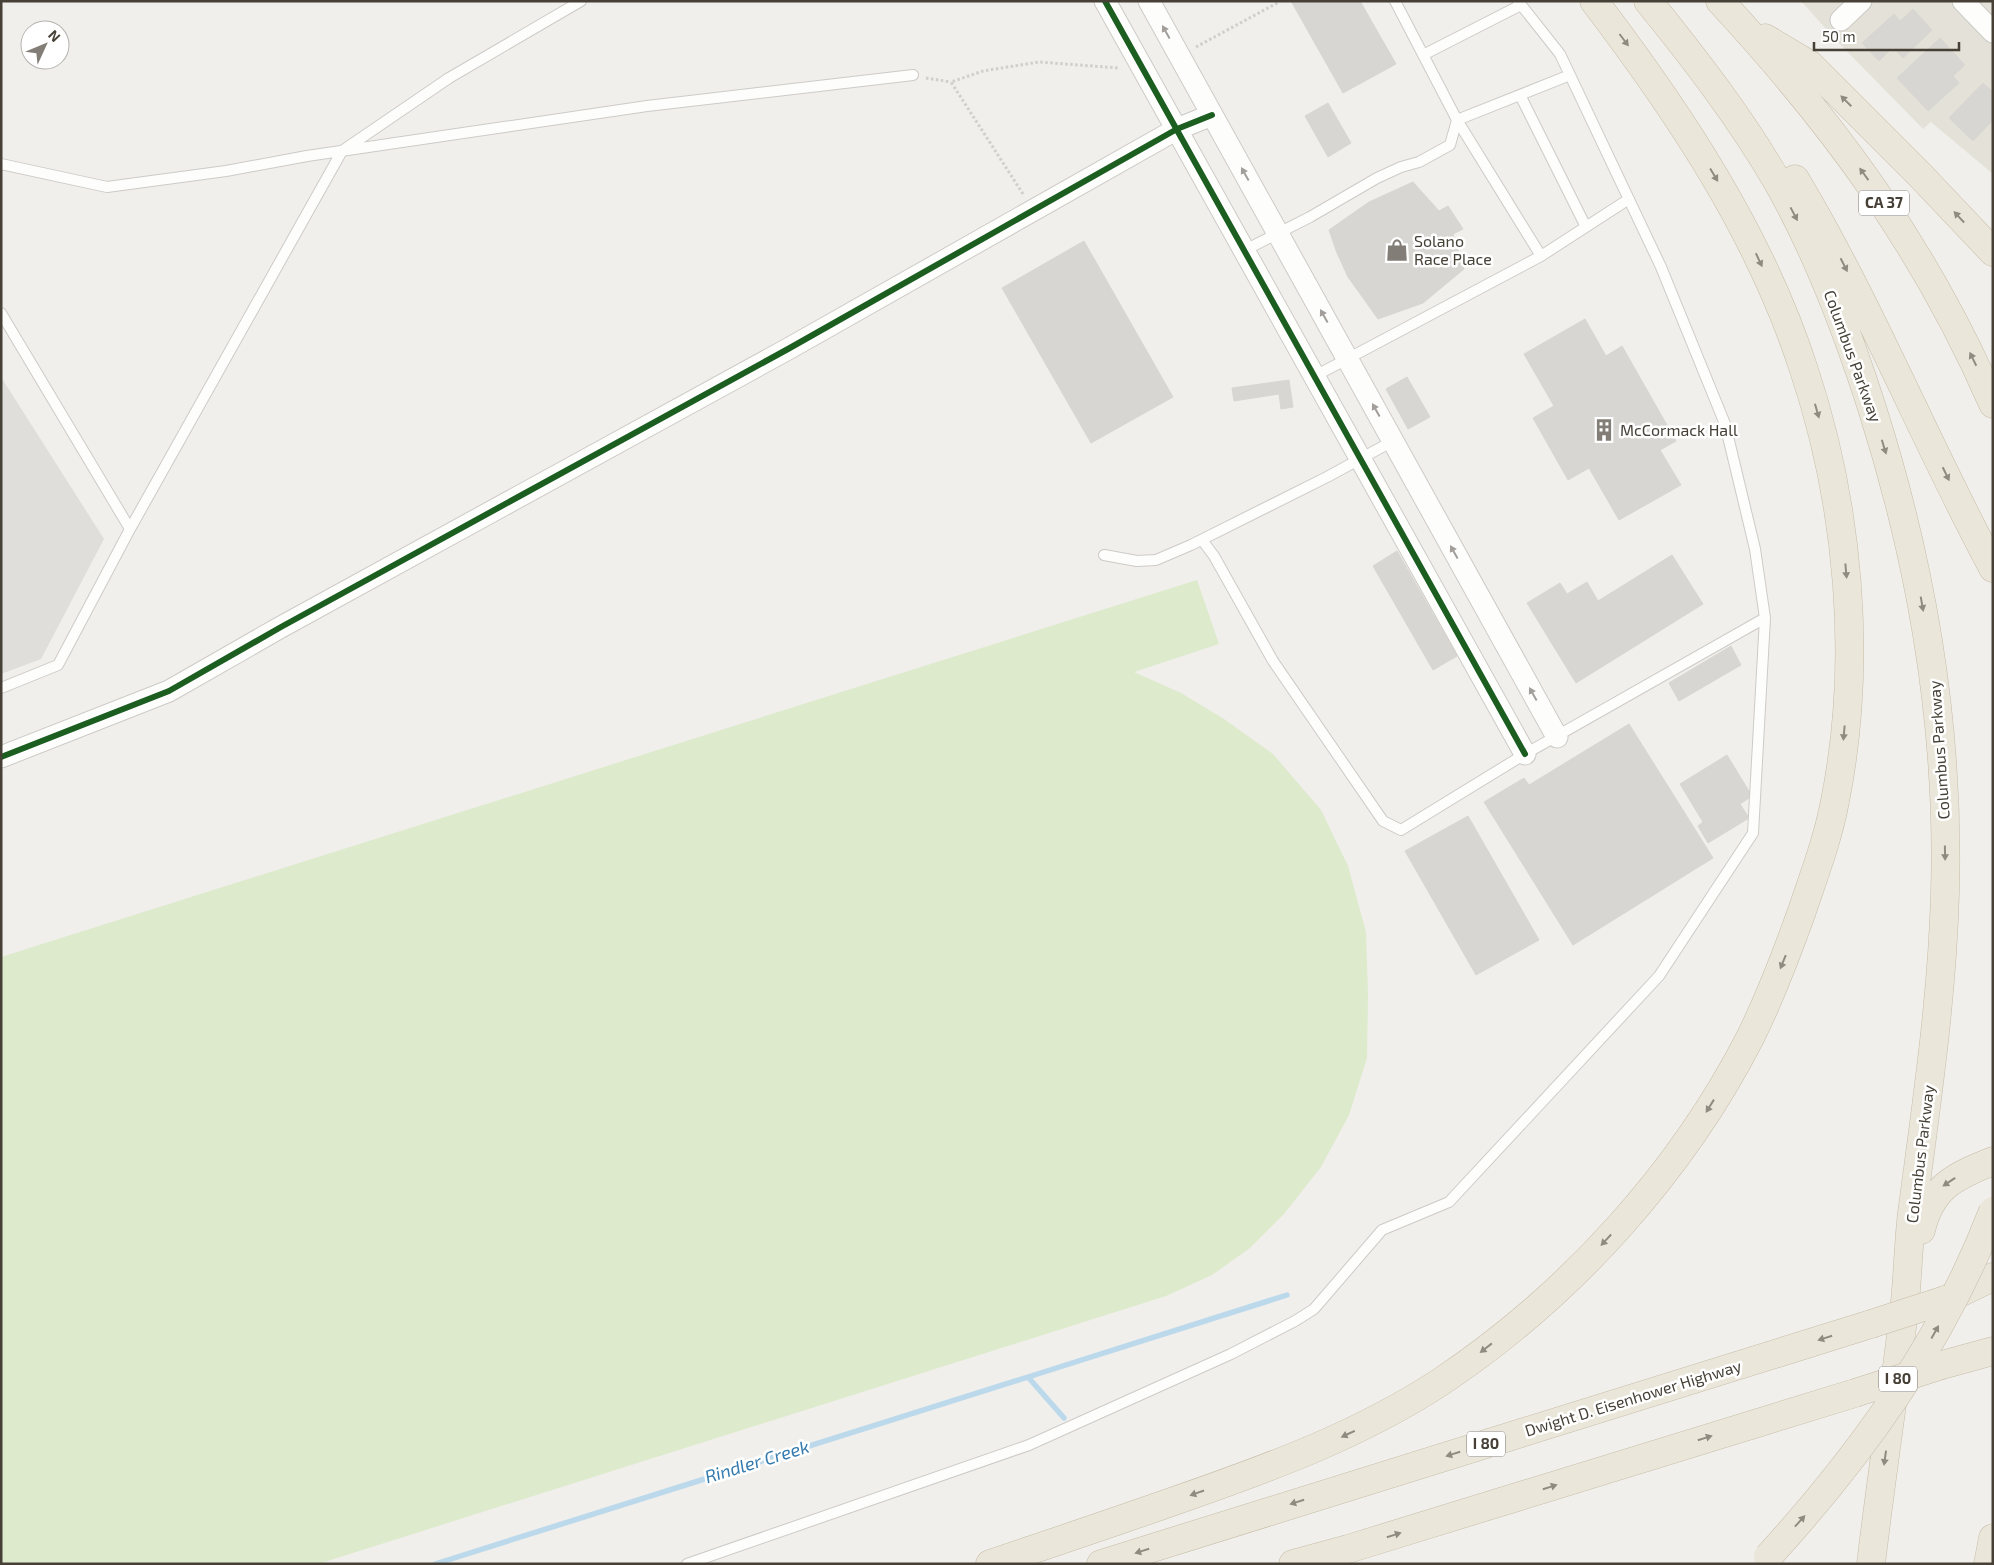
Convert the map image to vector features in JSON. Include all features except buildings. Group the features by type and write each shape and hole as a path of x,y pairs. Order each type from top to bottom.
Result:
{"highway":[{"path":"990,1564 1214,1487 1319,1447 1378,1420 1444,1379 1476,1356 1565,1282 1616,1229 1663,1173 1707,1110 1751,1036 1785,958 1820,858 1829,826 1840,775 1845,734 1848,611 1846,569 1835,488 1827,447 1804,368 1774,290 1738,216 1696,146 1649,76 1594,1"},
{"path":"1649,1 1708,61 1740,100 1768,136 1819,218 1861,299 1991,565"},
{"name":"Columbus Parkway","path":"1649,1 1750,137 1799,223 1824,276 1852,348 1897,491 1918,578 1936,696 1944,812 1945,889 1938,1009 1910,1232 1905,1306 1871,1564"},
{"name":"CA 37","path":"1720,1 1802,92 1889,210 1917,255 1956,325 1993,404"},
{"path":"1742,25 1810,65 1920,175 1993,252"},
{"path":"1905,1306 1922,1226 1929,1204 1940,1188 1950,1181 1993,1160"},
{"path":"1764,1560 1830,1486 1906,1382 1960,1284 1993,1211"},
{"path":"1945,1300 1993,1277"},
{"name":"Dwight D. Eisenhower Highway","path":"1100,1564 1993,1285"},
{"name":"I 80","path":"1293,1564 1854,1393 1942,1364 1993,1351"},
{"path":"1988,1564 1993,1538"}],"street":[{"path":"1106,1 1525,754"},
{"path":"1149,1 1557,737"},
{"path":"1841,20 1861,1"},
{"path":"1964,1 1993,32"},
{"path":"1,757 169,691 281,627 771,359 1177,129 1212,115"}],"lane":[{"path":"1,688 58,664 130,529 342,151 448,78 580,1"},
{"path":"1395,1 1457,120 1541,256"},
{"path":"687,1564 1029,1444 1231,1354 1314,1309 1382,1230 1449,1202 1659,976 1753,833 1765,618 1755,549 1724,424 1661,267 1560,54 1520,3 1423,55"},
{"path":"1457,120 1570,75"},
{"path":"1,164 107,187 226,171 342,151 647,106 913,76"},
{"path":"1520,95 1586,227"},
{"path":"1245,250 1310,217 1377,178 1401,167 1419,162 1450,146 1457,120"},
{"path":"1315,376 1541,256 1629,199"},
{"path":"1,313 130,529"},
{"path":"1104,555 1137,561 1156,560 1202,540 1393,441"},
{"path":"1202,540 1214,556 1273,661 1383,822 1401,830 1525,754 1765,618"}],"path":[{"path":"1180,56 1279,2"},
{"path":"913,76 951,82 983,71 1039,62 1144,70"},
{"path":"951,82 1033,210"}],"shaded area":[{"path":"1801,1 1993,1 1993,174 1931,122 1923,129 1836,40"},
{"path":"1,377 104,539 41,659 1,674"}],"green space":[{"path":"1197,580 1219,644 1134,672 1181,693 1224,719 1273,754 1321,810 1348,866 1366,932 1368,994 1367,1058 1349,1115 1321,1167 1284,1214 1250,1248 1212,1275 1166,1296 318,1564 1,1564 1,957"}],"waterway":[{"path":"1028,1377 1287,1295"},
{"name":"Rindler Creek","path":"435,1564 1028,1377 1064,1418"}],"cycle path":[{"path":"1105,1 1525,754"},
{"path":"1,757 169,691 281,627 788,349 1177,129 1212,115"}],"place":[{"name":"Solano Race Place","path":"1397,250"},
{"name":"McCormack Hall","path":"1604,430"}]}
